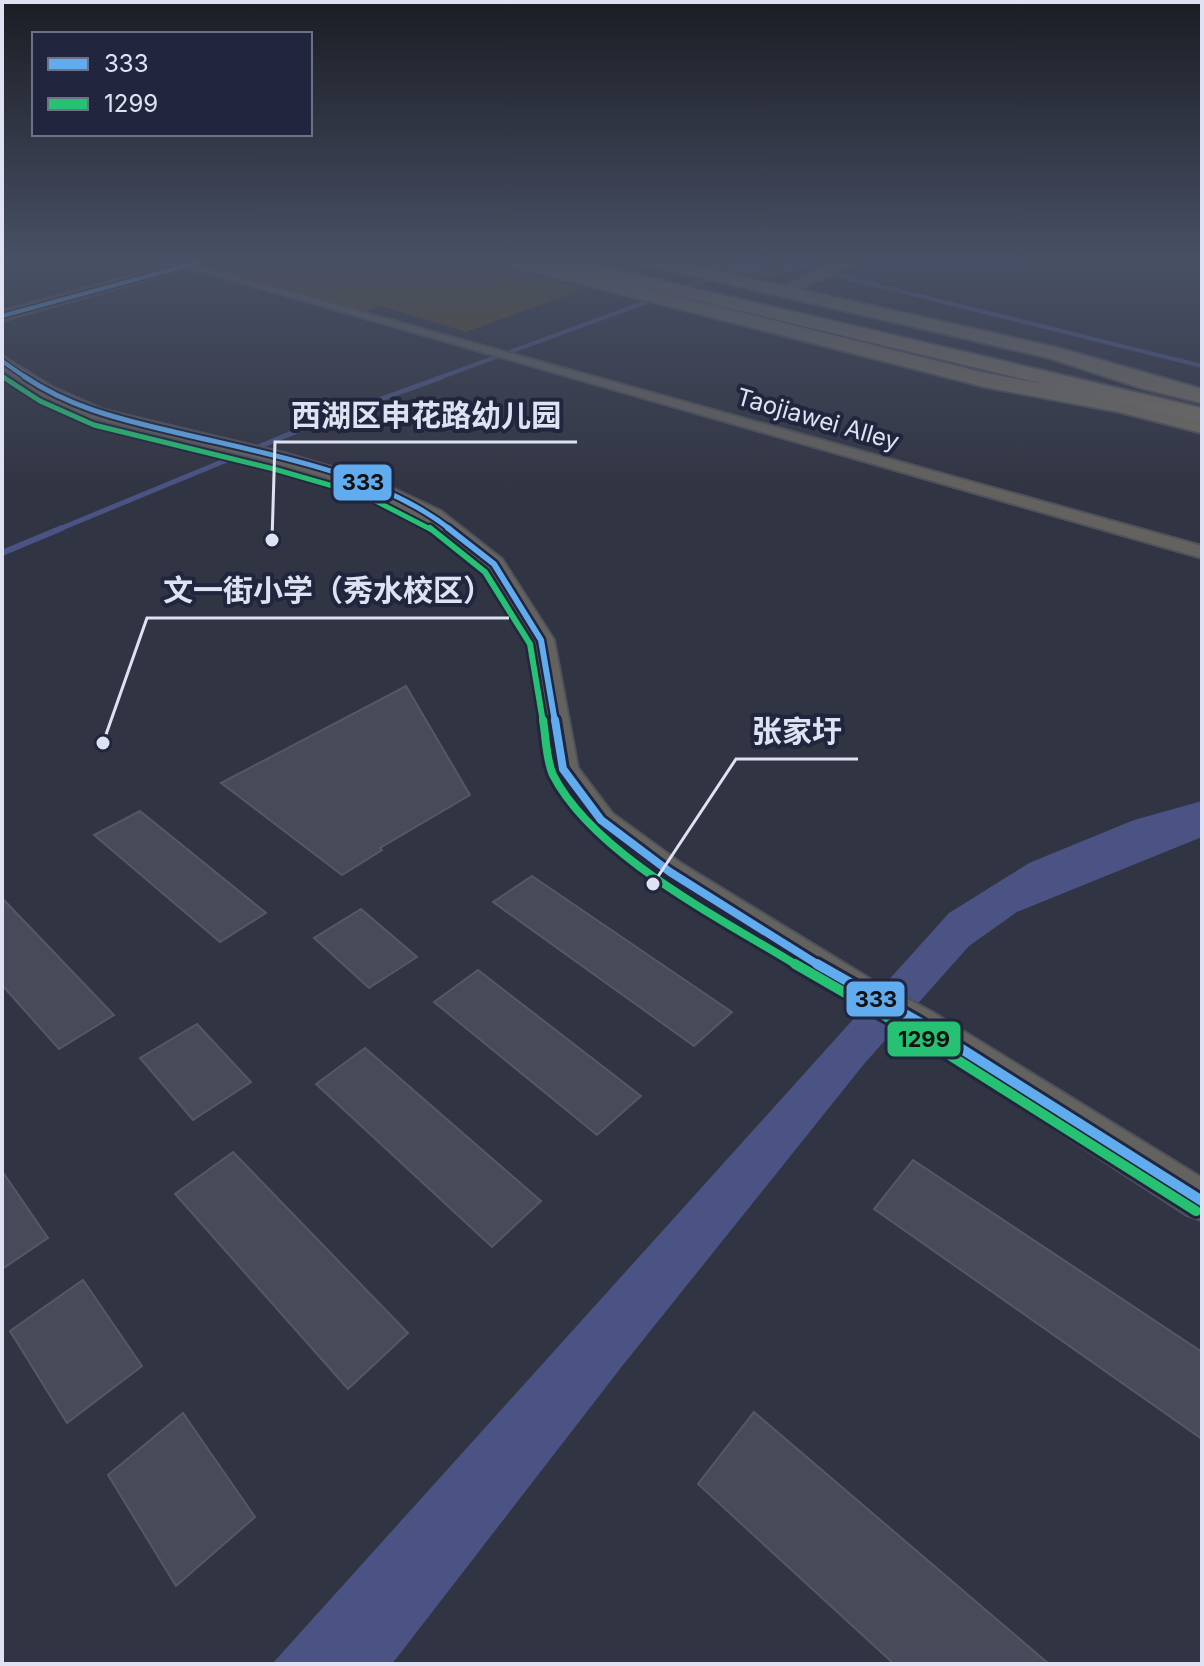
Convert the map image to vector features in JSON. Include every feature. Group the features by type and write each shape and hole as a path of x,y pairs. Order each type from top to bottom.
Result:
{"highway":[{"path":"821,336 1013,378 1151,393"},
{"path":"913,336 1202,404"},
{"path":"937,336 1151,393 1202,415"}],"main road":[{"path":"814,336 985,380 1120,405 1202,426"},
{"path":"980,336 1055,353 1151,393 1202,396"}],"street":[{"name":"Taojiawei Alley","path":"437,336 1202,552"},
{"path":"2,361 46,391 98,414 329,472 368,484 433,516 494,564 541,640 563,769 601,820 670,872 857,989 919,1022 1202,1201"}],"water":[{"path":"1202,801 1202,837 1017,912 969,946 864,1064 623,1365 392,1664 272,1664 949,913 1029,863 1134,820"}],"building":[{"path":"406,686 470,795 380,848 382,850 342,875 221,783"},
{"path":"140,811 266,913 220,942 94,835"},
{"path":"532,876 732,1012 694,1046 493,902"},
{"path":"2,898 114,1015 59,1049 2,985"},
{"path":"361,909 417,957 369,988 314,938"},
{"path":"478,970 641,1096 597,1135 434,1002"},
{"path":"197,1024 251,1082 193,1120 140,1058"},
{"path":"365,1048 541,1201 492,1247 316,1084"},
{"path":"233,1152 408,1333 348,1389 175,1194"},
{"path":"913,1160 1202,1352 1202,1439 874,1209"},
{"path":"2,1171 48,1238 2,1269"},
{"path":"83,1280 142,1366 67,1423 10,1331"},
{"path":"754,1412 1049,1664 894,1664 698,1484"},
{"path":"183,1413 255,1517 176,1586 108,1475"}],"waterway":[{"path":"436,379 554,336"},
{"path":"1080,336 1202,366"},
{"path":"57,530 326,419 442,377"},
{"path":"2,553 62,528"}],"transit line":[{"name":"333","path":"2,361 46,391 98,414 277,457 368,484 433,516 494,564 541,640 563,769 601,820 670,872 857,989 919,1022 1202,1201"},
{"name":"1299","path":"2,376 40,401 94,425 274,469 364,495 427,526 485,572 530,644 552,773 593,829 664,882 851,999 913,1032 1196,1211"}],"place":[{"name":"西湖区申花路幼儿园","path":"272,540"},
{"name":"文一街小学（秀水校区）","path":"103,743"},
{"name":"张家圩","path":"653,884"}]}
